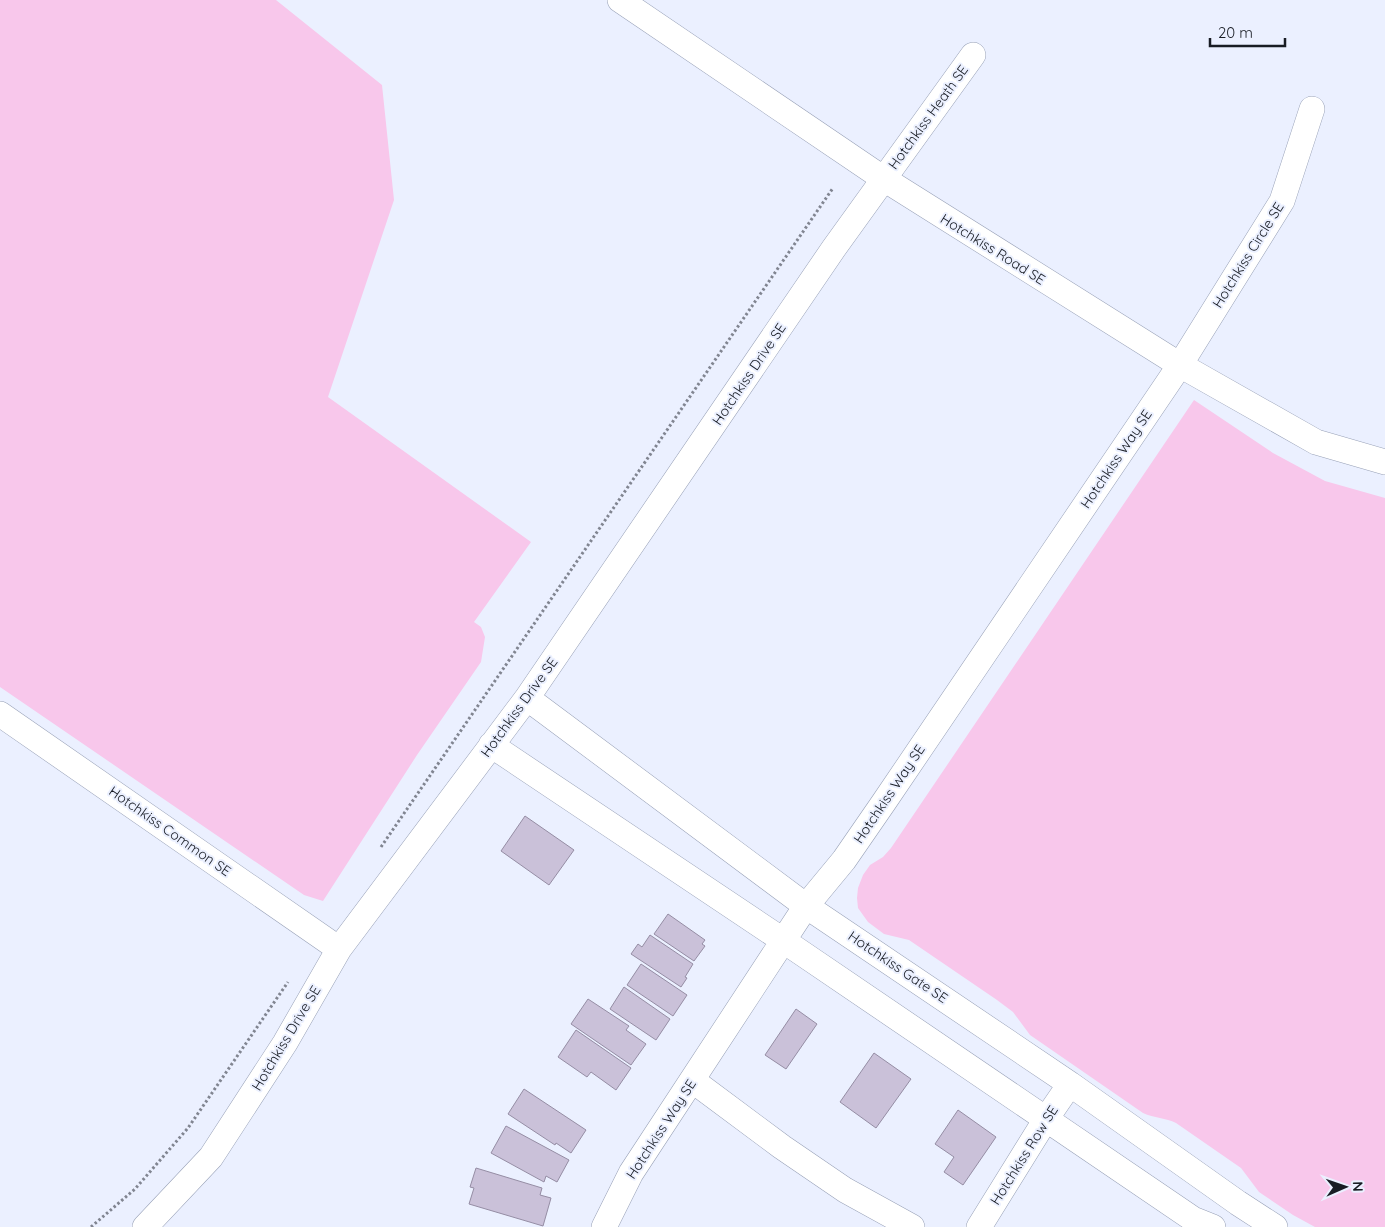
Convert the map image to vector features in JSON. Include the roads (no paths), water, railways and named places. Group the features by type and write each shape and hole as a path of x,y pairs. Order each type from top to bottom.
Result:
{"street":[{"name":"Hotchkiss Road SE","path":"620,0 884,179 1180,365 1316,442 1385,462"},
{"name":"Hotchkiss Heath SE","path":"884,179 973,55"},
{"name":"Hotchkiss Circle SE","path":"1180,365 1282,202 1312,109"},
{"name":"Hotchkiss Drive SE","path":"145,1227 211,1157 284,1043 339,949 527,698 884,179"},
{"name":"Hotchkiss Way SE","path":"604,1227 631,1173 806,906 844,860 1180,365"},
{"name":"Hotchkiss Gate SE","path":"527,698 806,906 1070,1084 1275,1227"},
{"name":"Hotchkiss Common SE","path":"0,714 339,949"},
{"path":"492,745 1193,1219 1213,1227"},
{"path":"692,1080 845,1190 912,1227"},
{"name":"Hotchkiss Row SE","path":"979,1227 1070,1084"}]}
